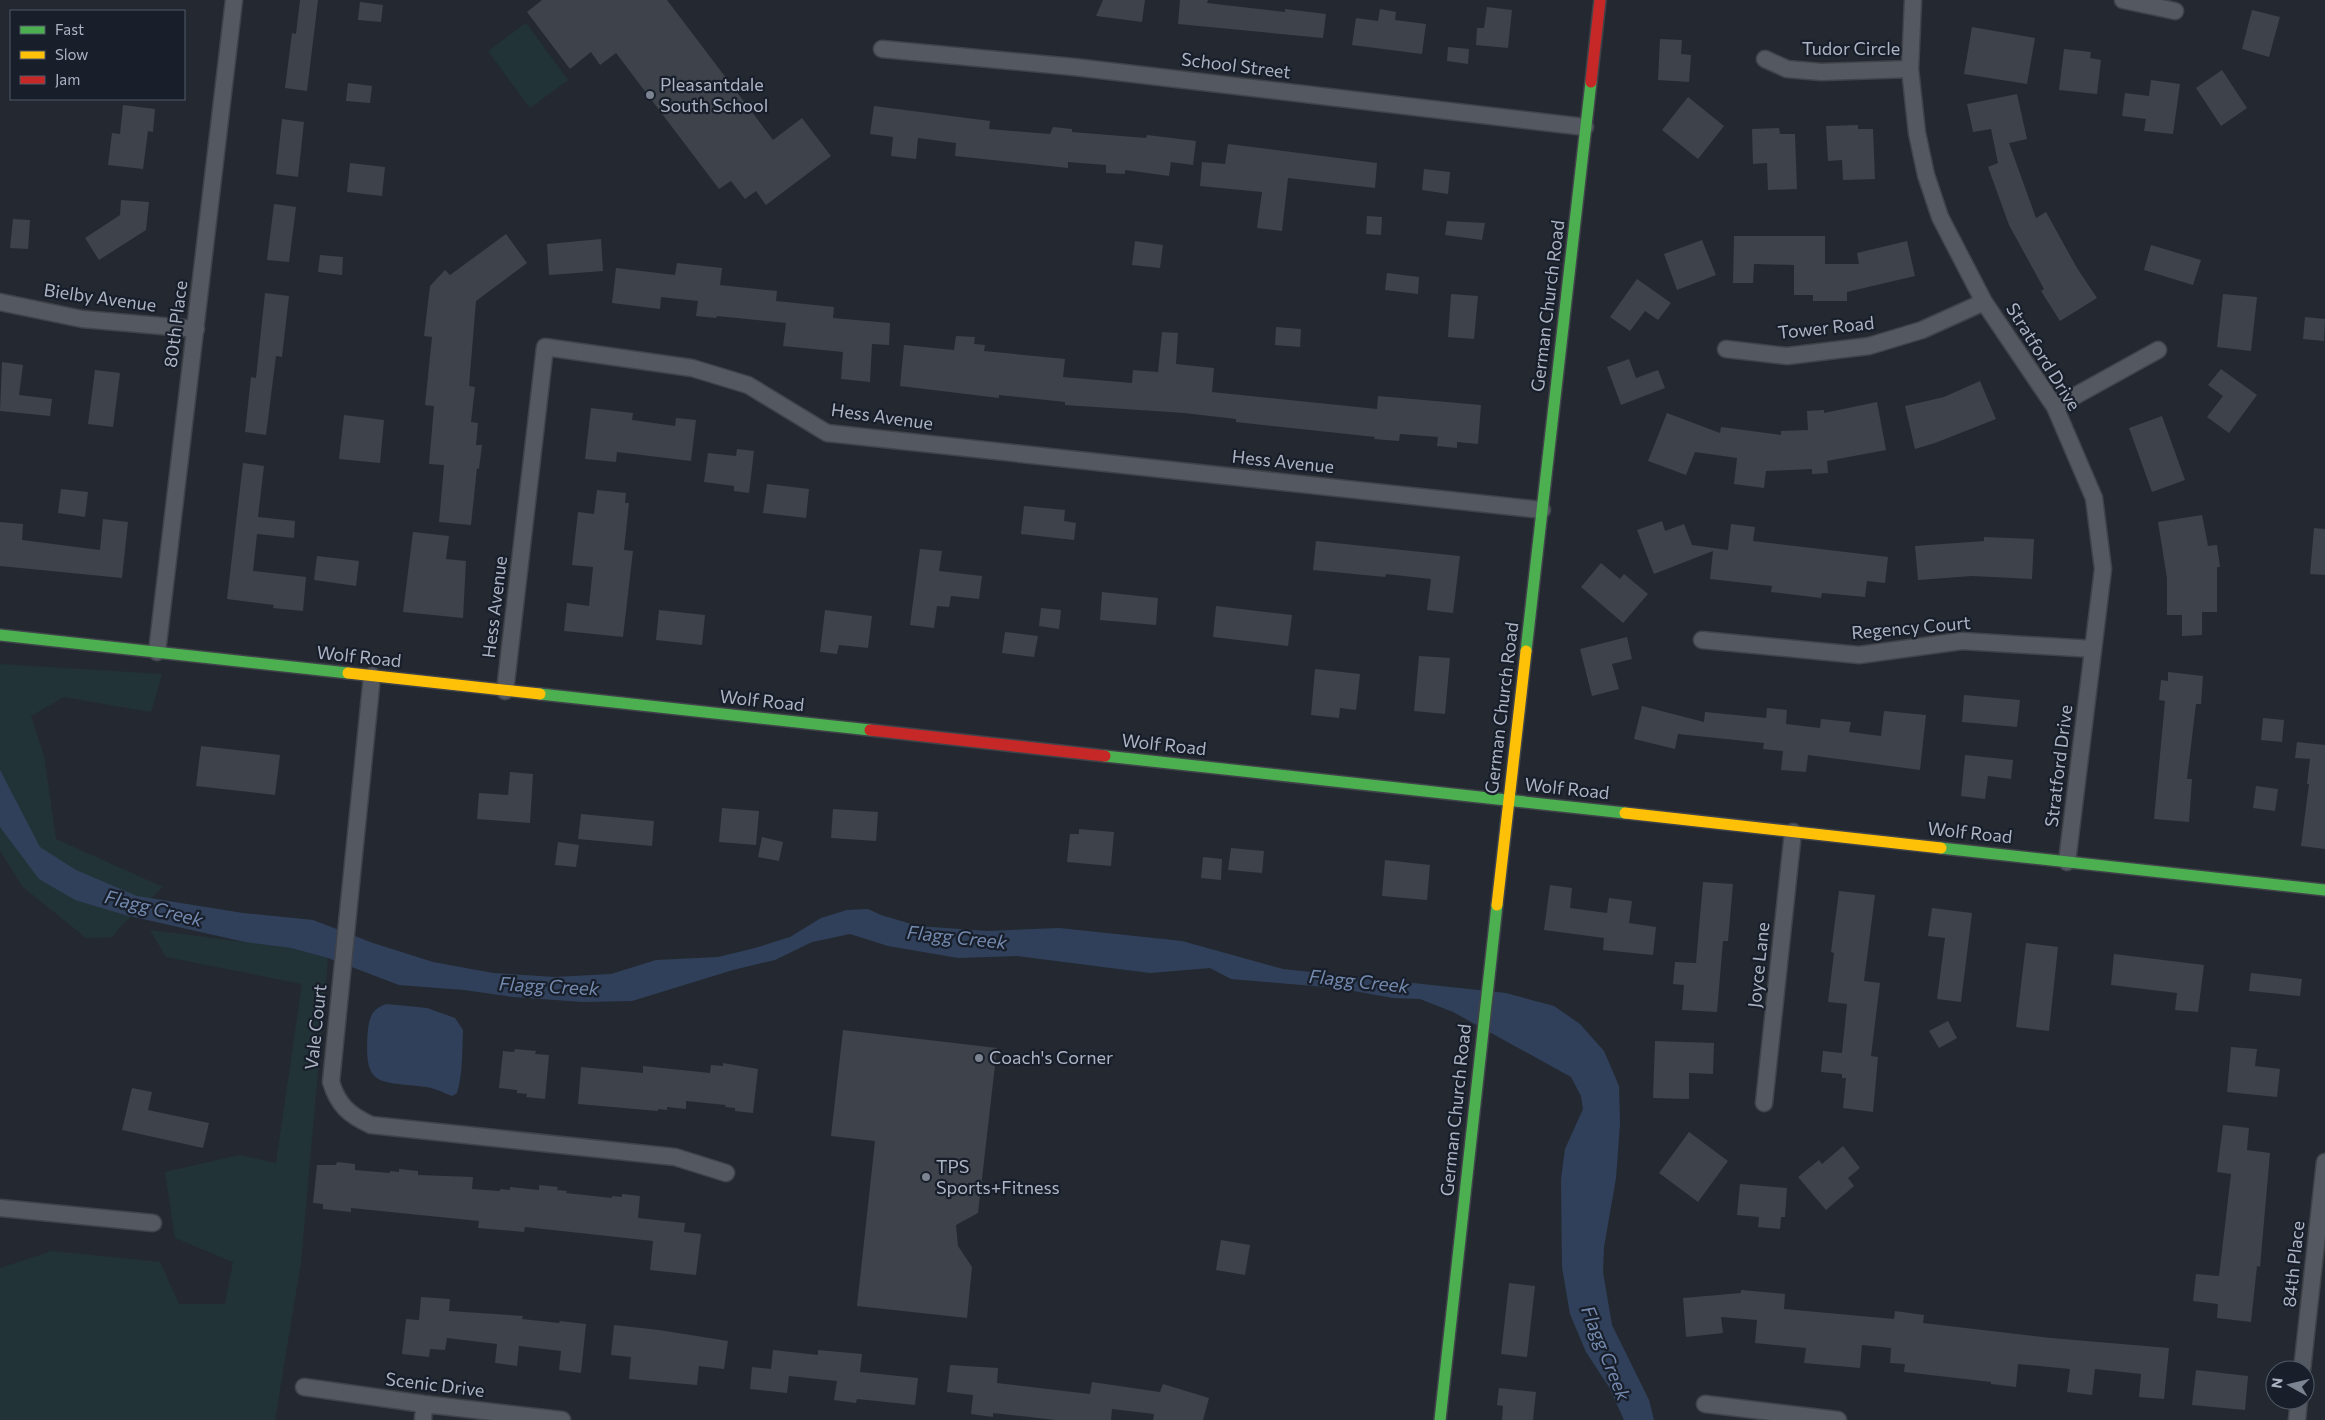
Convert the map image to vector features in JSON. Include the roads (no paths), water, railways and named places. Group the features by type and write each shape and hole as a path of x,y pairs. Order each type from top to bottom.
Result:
{"street":[{"name":"80th Place","path":"157,652 234,0"},
{"name":"German Church Road","path":"1440,1420 1487,987 1600,0"},
{"name":"Stratford Drive","path":"1913,0 1910,69 1917,133 1926,175 1940,217 1984,302 2055,408 2094,498 2103,570 2067,862"},
{"path":"2123,0 2176,11"},
{"name":"School Street","path":"882,49 1074,67 1585,128"},
{"name":"Tudor Circle","path":"1765,59 1787,69 1821,72 1910,69"},
{"name":"Bielby Avenue","path":"0,302 82,319 196,329"},
{"name":"Tower Road","path":"1726,349 1787,356 1869,346 1922,330 1984,302"},
{"name":"Hess Avenue","path":"505,691 545,347 692,368 748,386 827,433 1542,510"},
{"path":"2055,408 2158,350"},
{"name":"Wolf Road","path":"0,635 2325,890"},
{"name":"Regency Court","path":"1702,640 1859,655 1962,641 2093,649"},
{"name":"Vale Court","path":"372,676 331,1082 336,1099 355,1118 371,1124 675,1158 726,1173"},
{"name":"Joyce Lane","path":"1764,1103 1793,832"},
{"name":"84th Place","path":"2303,1360 2325,1162"},
{"path":"0,1208 153,1223"},
{"name":"Scenic Drive","path":"304,1387 423,1412 562,1420"},
{"path":"1705,1404 1838,1420"}],"water":[{"name":"Flagg Creek","path":"0,770 40,847 76,870 137,896 243,913 313,920 373,943 433,962 493,973 555,977 611,974 656,960 718,957 790,937 821,918 847,910 868,909 918,926 987,931 1059,928 1182,941 1283,969 1506,993 1554,1006 1580,1024 1604,1051 1619,1086 1620,1124 1616,1178 1604,1247 1603,1272 1612,1325 1649,1400 1654,1420 1624,1420 1609,1387 1586,1352 1570,1314 1562,1267 1561,1179 1565,1149 1583,1109 1581,1096 1571,1077 1453,1012 1420,999 1393,998 1337,988 1231,979 1210,968 1150,973 1017,956 958,958 888,946 850,934 812,942 775,960 733,970 632,1001 583,1002 399,985 328,958 291,948 245,942 125,915 75,900 39,879 0,827"},
{"path":"387,1004 427,1008 455,1018 463,1030 461,1070 457,1093 452,1096 436,1089 385,1082 371,1072 367,1048 369,1024 375,1010"}],"place":[{"name":"Pleasantdale South School","path":"650,95"},
{"name":"Coach's Corner","path":"979,1058"},
{"name":"TPS Sports+Fitness","path":"926,1177"}]}
